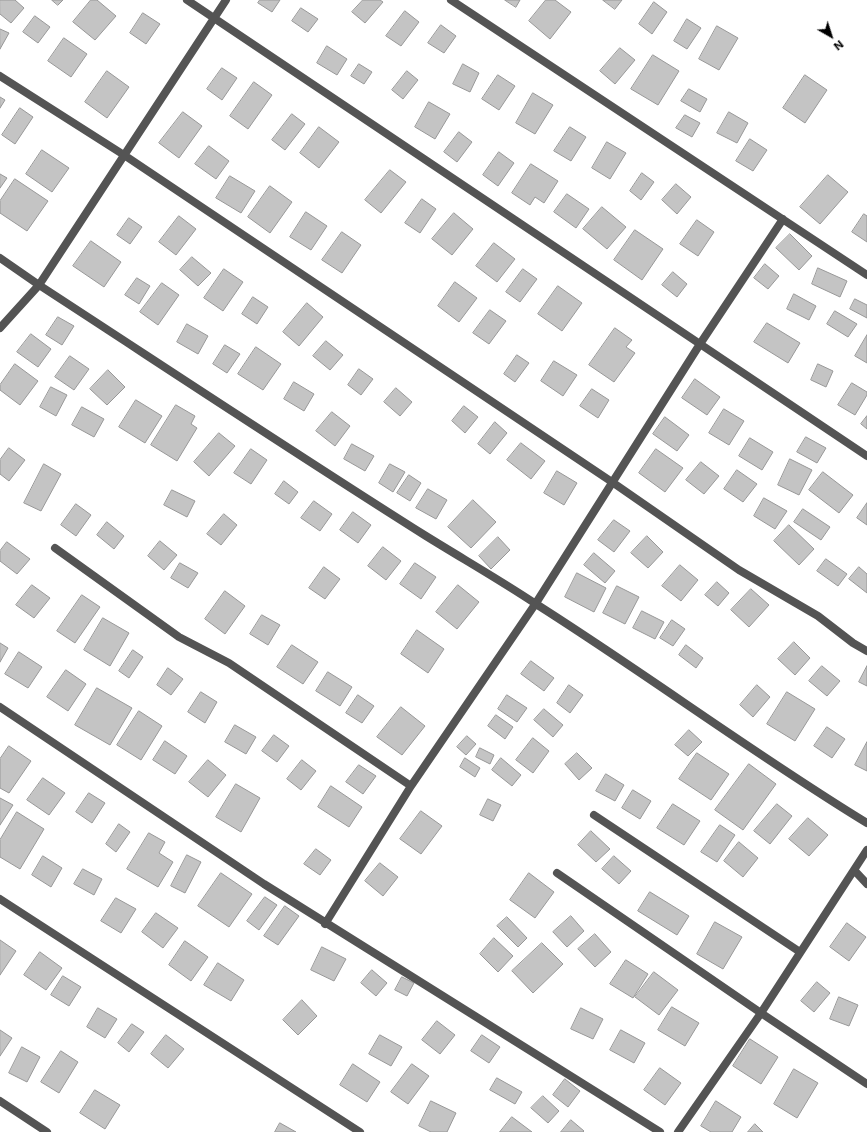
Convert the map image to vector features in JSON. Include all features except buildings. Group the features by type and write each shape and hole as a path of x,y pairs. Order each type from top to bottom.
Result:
{"street":[{"path":"187,0 215,17 867,456"},
{"path":"0,328 39,285 226,0"},
{"path":"451,0 867,275"},
{"path":"0,76 124,155 612,482 738,570 818,616 853,643 867,651"},
{"path":"325,924 411,786 536,603 700,344 783,219"},
{"path":"0,258 39,285 426,536 536,603 655,682 732,737 814,791 867,823"},
{"path":"55,548 179,637 229,663 411,786"},
{"path":"0,707 250,876 660,1132"},
{"path":"594,815 800,952"},
{"path":"678,1132 761,1013 867,850"},
{"path":"854,870 867,884"},
{"path":"557,873 867,1084"},
{"path":"0,899 360,1132"},
{"path":"0,1101 47,1132"}]}
